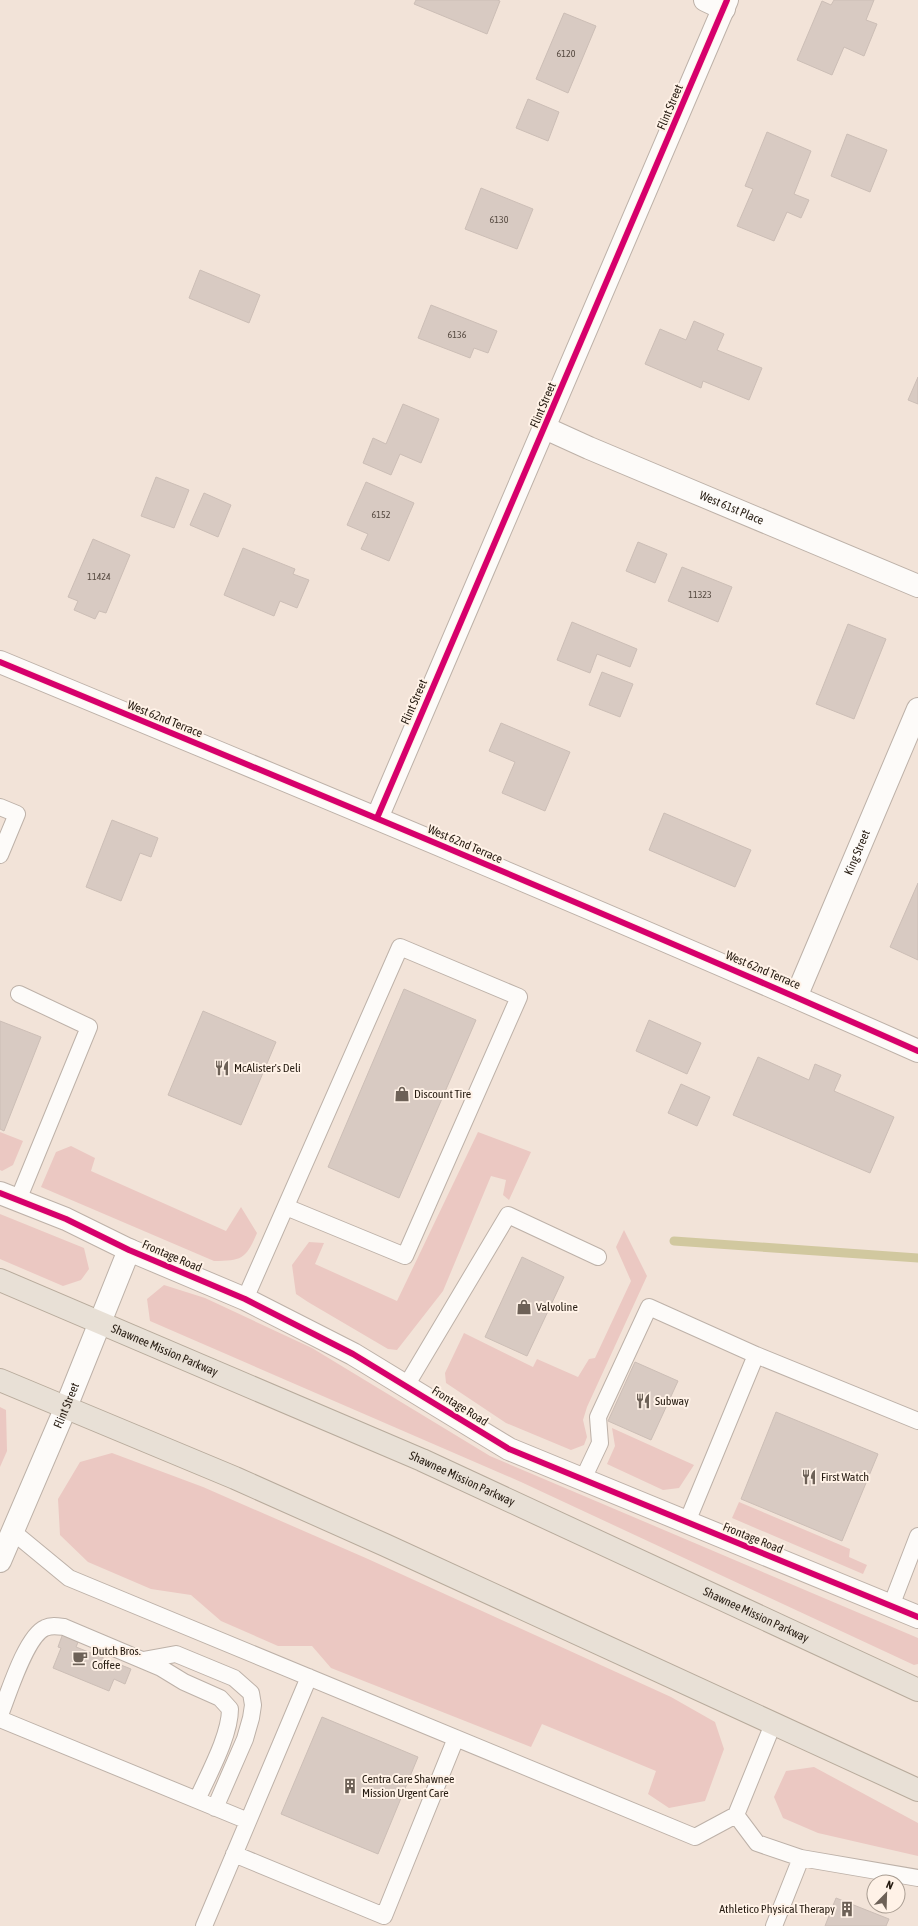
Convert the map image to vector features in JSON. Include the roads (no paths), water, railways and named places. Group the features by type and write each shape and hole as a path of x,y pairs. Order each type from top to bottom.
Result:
{"highway":[{"name":"Shawnee Mission Parkway","path":"0,1280 422,1460 918,1690"},
{"path":"0,1380 235,1478 378,1542 918,1790"}],"street":[{"name":"Flint Street","path":"377,818 546,428 719,3"},
{"name":"West 61st Place","path":"546,428 589,448 918,586"},
{"name":"West 62nd Terrace","path":"0,662 377,818 796,996 918,1051"},
{"name":"King Street","path":"796,996 918,709"},
{"name":"Frontage Road","path":"9,1196 66,1219 129,1250 245,1299 353,1354 509,1449 918,1617"},
{"name":"Flint Street","path":"0,1561 6,1529 66,1407 129,1250"}],"lane":[{"path":"0,807 17,814 0,855"},
{"path":"245,1299 400,947 519,997 405,1256 286,1207"},
{"path":"9,1196 89,1027 19,994"},
{"path":"406,1386 508,1215 598,1257"},
{"path":"583,1479 600,1443 598,1417 649,1307 756,1355 918,1421"},
{"path":"687,1522 756,1355"},
{"path":"6,1529 69,1578 695,1837 736,1815 773,1724"},
{"path":"891,1606 918,1536"},
{"path":"0,1714 34,1636 44,1628 54,1625 64,1627 143,1660 161,1668 184,1682 220,1698 230,1709 230,1721 197,1800"},
{"path":"143,1660 176,1654 234,1678 251,1693 253,1705 251,1718 244,1739 215,1808"},
{"path":"204,1926 309,1677"},
{"path":"0,1719 248,1821"},
{"path":"234,1854 384,1916 456,1738"},
{"path":"736,1815 757,1843 801,1858 918,1878"},
{"path":"774,1926 801,1858"}],"waterway":[{"path":"674,1241 918,1258"}],"place":[{"name":"McAlister's Deli","path":"222,1068"},
{"name":"Discount Tire","path":"402,1094"},
{"name":"Valvoline","path":"524,1307"},
{"name":"Subway","path":"643,1401"},
{"name":"First Watch","path":"809,1477"},
{"name":"Dutch Bros. Coffee","path":"80,1658"},
{"name":"Centra Care Shawnee Mission Urgent Care","path":"350,1786"},
{"name":"Athletico Physical Therapy","path":"847,1909"}]}
